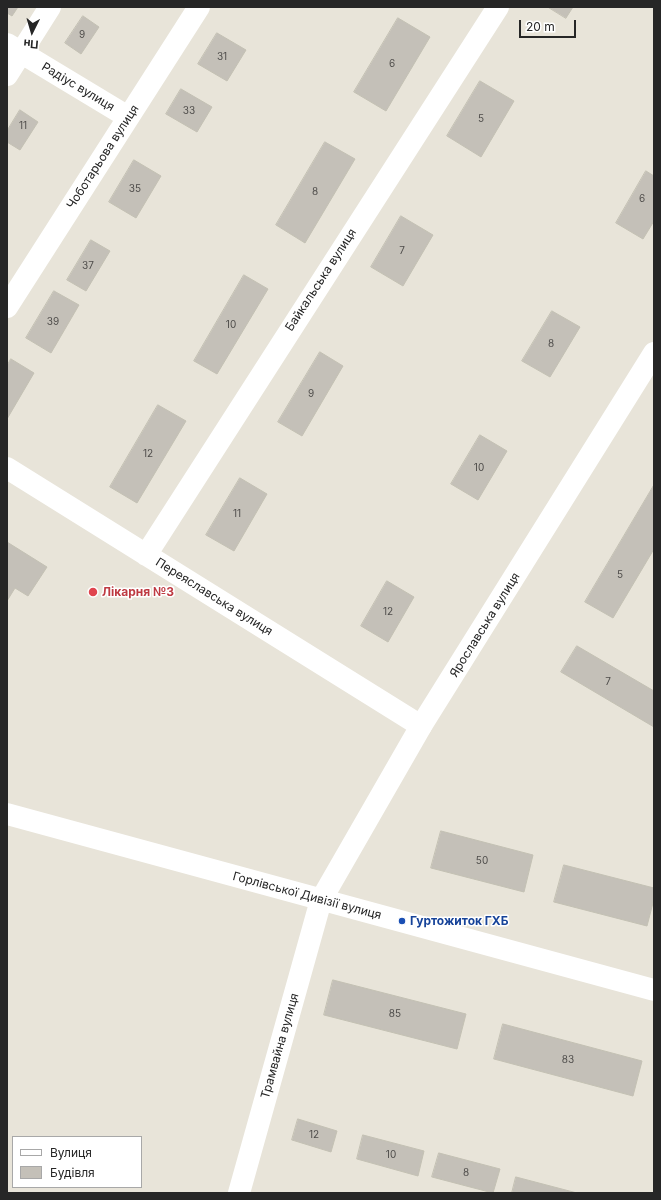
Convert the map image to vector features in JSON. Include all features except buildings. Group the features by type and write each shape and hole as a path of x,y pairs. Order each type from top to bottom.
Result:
{"street":[{"path":"7,75 14,48 50,7"},
{"name":"Чоботарьова вулиця","path":"7,307 199,7"},
{"name":"Байкальська вулиця","path":"146,554 498,7"},
{"name":"Радіус вулиця","path":"14,48 128,117"},
{"name":"Ярославська вулиця","path":"321,900 421,726 654,353"},
{"name":"Переяславська вулиця","path":"7,468 421,726"},
{"name":"Горлівської Дивізії вулиця","path":"7,814 654,990"},
{"name":"Трамвайна вулиця","path":"239,1193 321,900"}],"place":[{"name":"Лікарня №3","path":"93,592"},
{"name":"Гуртожиток ГХБ","path":"402,921"}]}
